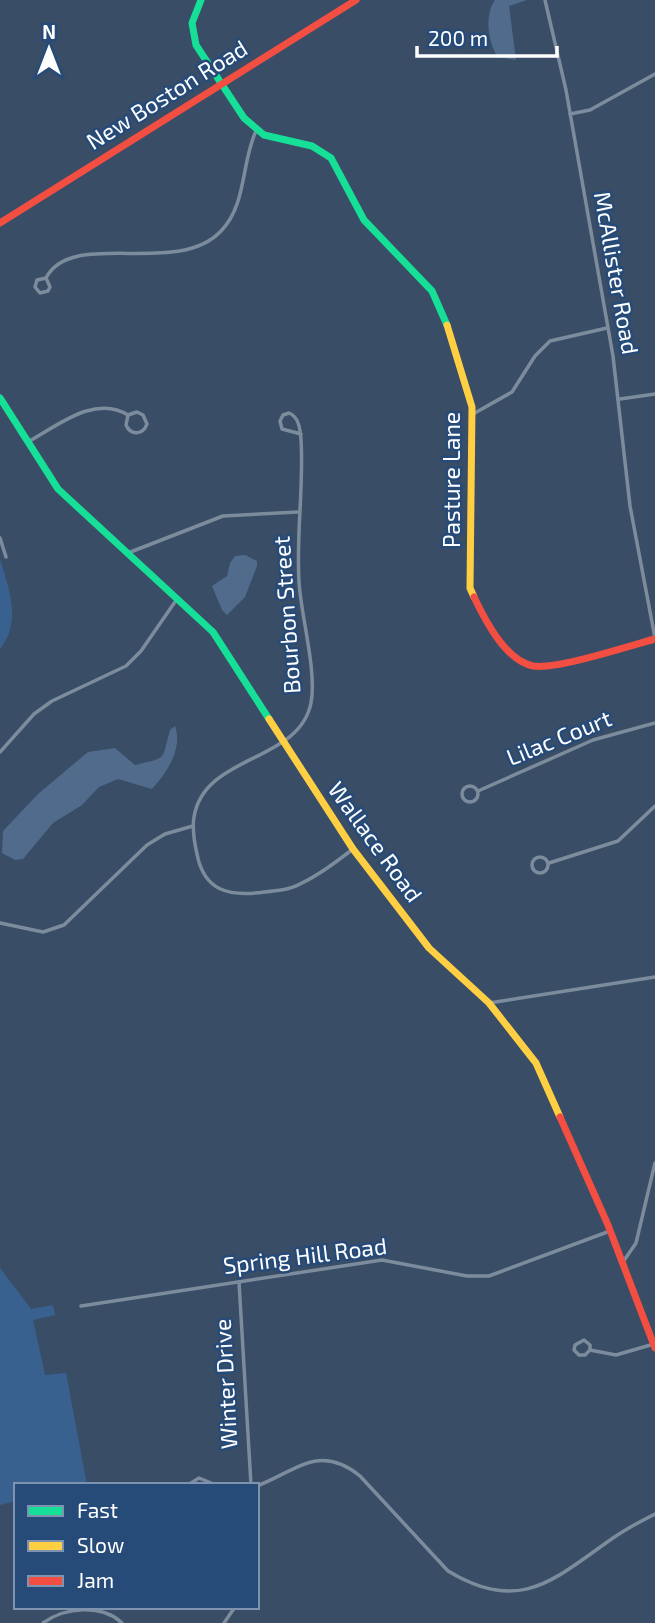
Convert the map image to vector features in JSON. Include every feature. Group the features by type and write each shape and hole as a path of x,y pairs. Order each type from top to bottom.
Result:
{"street":[{"path":"46,278 50,282 49,289 45,293 38,291 35,282 46,278 52,269 78,257 111,253 174,254 195,249 214,238 235,212 248,148 256,131 244,118 201,54 192,34 195,12 201,0"},
{"name":"New Boston Road","path":"0,223 356,0"},
{"name":"McAllister Road","path":"545,0 570,114 620,399 630,506 655,639"},
{"path":"570,114 590,110 655,74"},
{"name":"Pasture Lane","path":"256,131 312,146 338,166 364,220 438,300 458,355 473,414 470,588 478,608 506,648 523,663 544,666 655,639"},
{"path":"473,414 512,392 535,356 550,341 607,328"},
{"path":"620,399 655,394"},
{"name":"Wallace Road","path":"0,398 26,443 58,489 223,645 353,849 429,948 489,1003 542,1072 611,1231 654,1345"},
{"path":"26,443 96,408 110,408 128,415 137,412 143,415 147,424 143,431 133,433 127,429 125,422 128,415"},
{"path":"289,413 295,417 301,434 282,429 279,421 282,415 289,413"},
{"name":"Bourbon Street","path":"282,741 297,729 311,703 299,580 301,434"},
{"path":"126,554 222,516 299,512"},
{"path":"0,538 6,557"},
{"path":"0,752 34,714 52,701 126,666 141,651 177,599"},
{"name":"Lilac Court","path":"478,792 474,787 466,787 463,799 474,802 478,792 600,737 655,723"},
{"path":"282,741 216,780 202,797 193,825 198,860 206,880 214,888 235,894 284,890 300,885 353,849"},
{"path":"549,863 618,841 655,806"},
{"path":"0,923 43,932 64,925 147,845 165,834 193,825"},
{"path":"537,858 545,858 549,863 547,871 542,874 535,872 532,867 537,858"},
{"path":"489,1003 655,977"},
{"path":"623,1262 636,1242 655,1163"},
{"name":"Spring Hill Road","path":"81,1306 382,1260 467,1276 489,1276 611,1231"},
{"name":"Winter Drive","path":"239,1282 251,1483"},
{"path":"590,1350 587,1354 579,1355 574,1350 575,1345 584,1340 590,1350 616,1355 654,1345"},
{"path":"259,1485 310,1462 342,1464 360,1476 448,1571 467,1581 503,1592 525,1591 546,1585 621,1532 655,1514"},
{"path":"191,1483 199,1478 211,1483"},
{"path":"43,1623 56,1615 94,1610 110,1614 122,1623"}],"shaded area":[{"path":"495,0 527,0 509,6 516,60 498,57 492,44 488,21"},
{"path":"245,555 257,561 257,566 245,597 227,615 222,610 212,586 227,576 235,556"},
{"path":"0,559 10,594 12,617 7,639 0,649"},
{"path":"175,726 177,743 172,760 152,789 118,779 99,787 82,805 53,823 23,859 15,860 2,853 3,831 38,794 88,752 115,748 135,765 154,761 164,753 170,730"},
{"path":"0,1268 31,1309 53,1305 55,1315 33,1320 45,1375 66,1373 87,1483 14,1483 14,1502 0,1505"}],"traffic: fast":[{"path":"201,0 192,23 196,45 244,118 264,135 312,146 331,158 364,220 432,291 447,325"},
{"path":"0,398 58,489 213,632 269,719"}],"traffic: slow":[{"path":"447,325 472,407 470,588 474,597"},
{"path":"269,719 353,849 429,948 489,1003 536,1063 560,1117"}],"traffic: jam":[{"path":"0,223 356,0"},
{"path":"474,597 505,648 533,666 575,661 655,639"},
{"path":"560,1117 608,1225 655,1348"}]}
